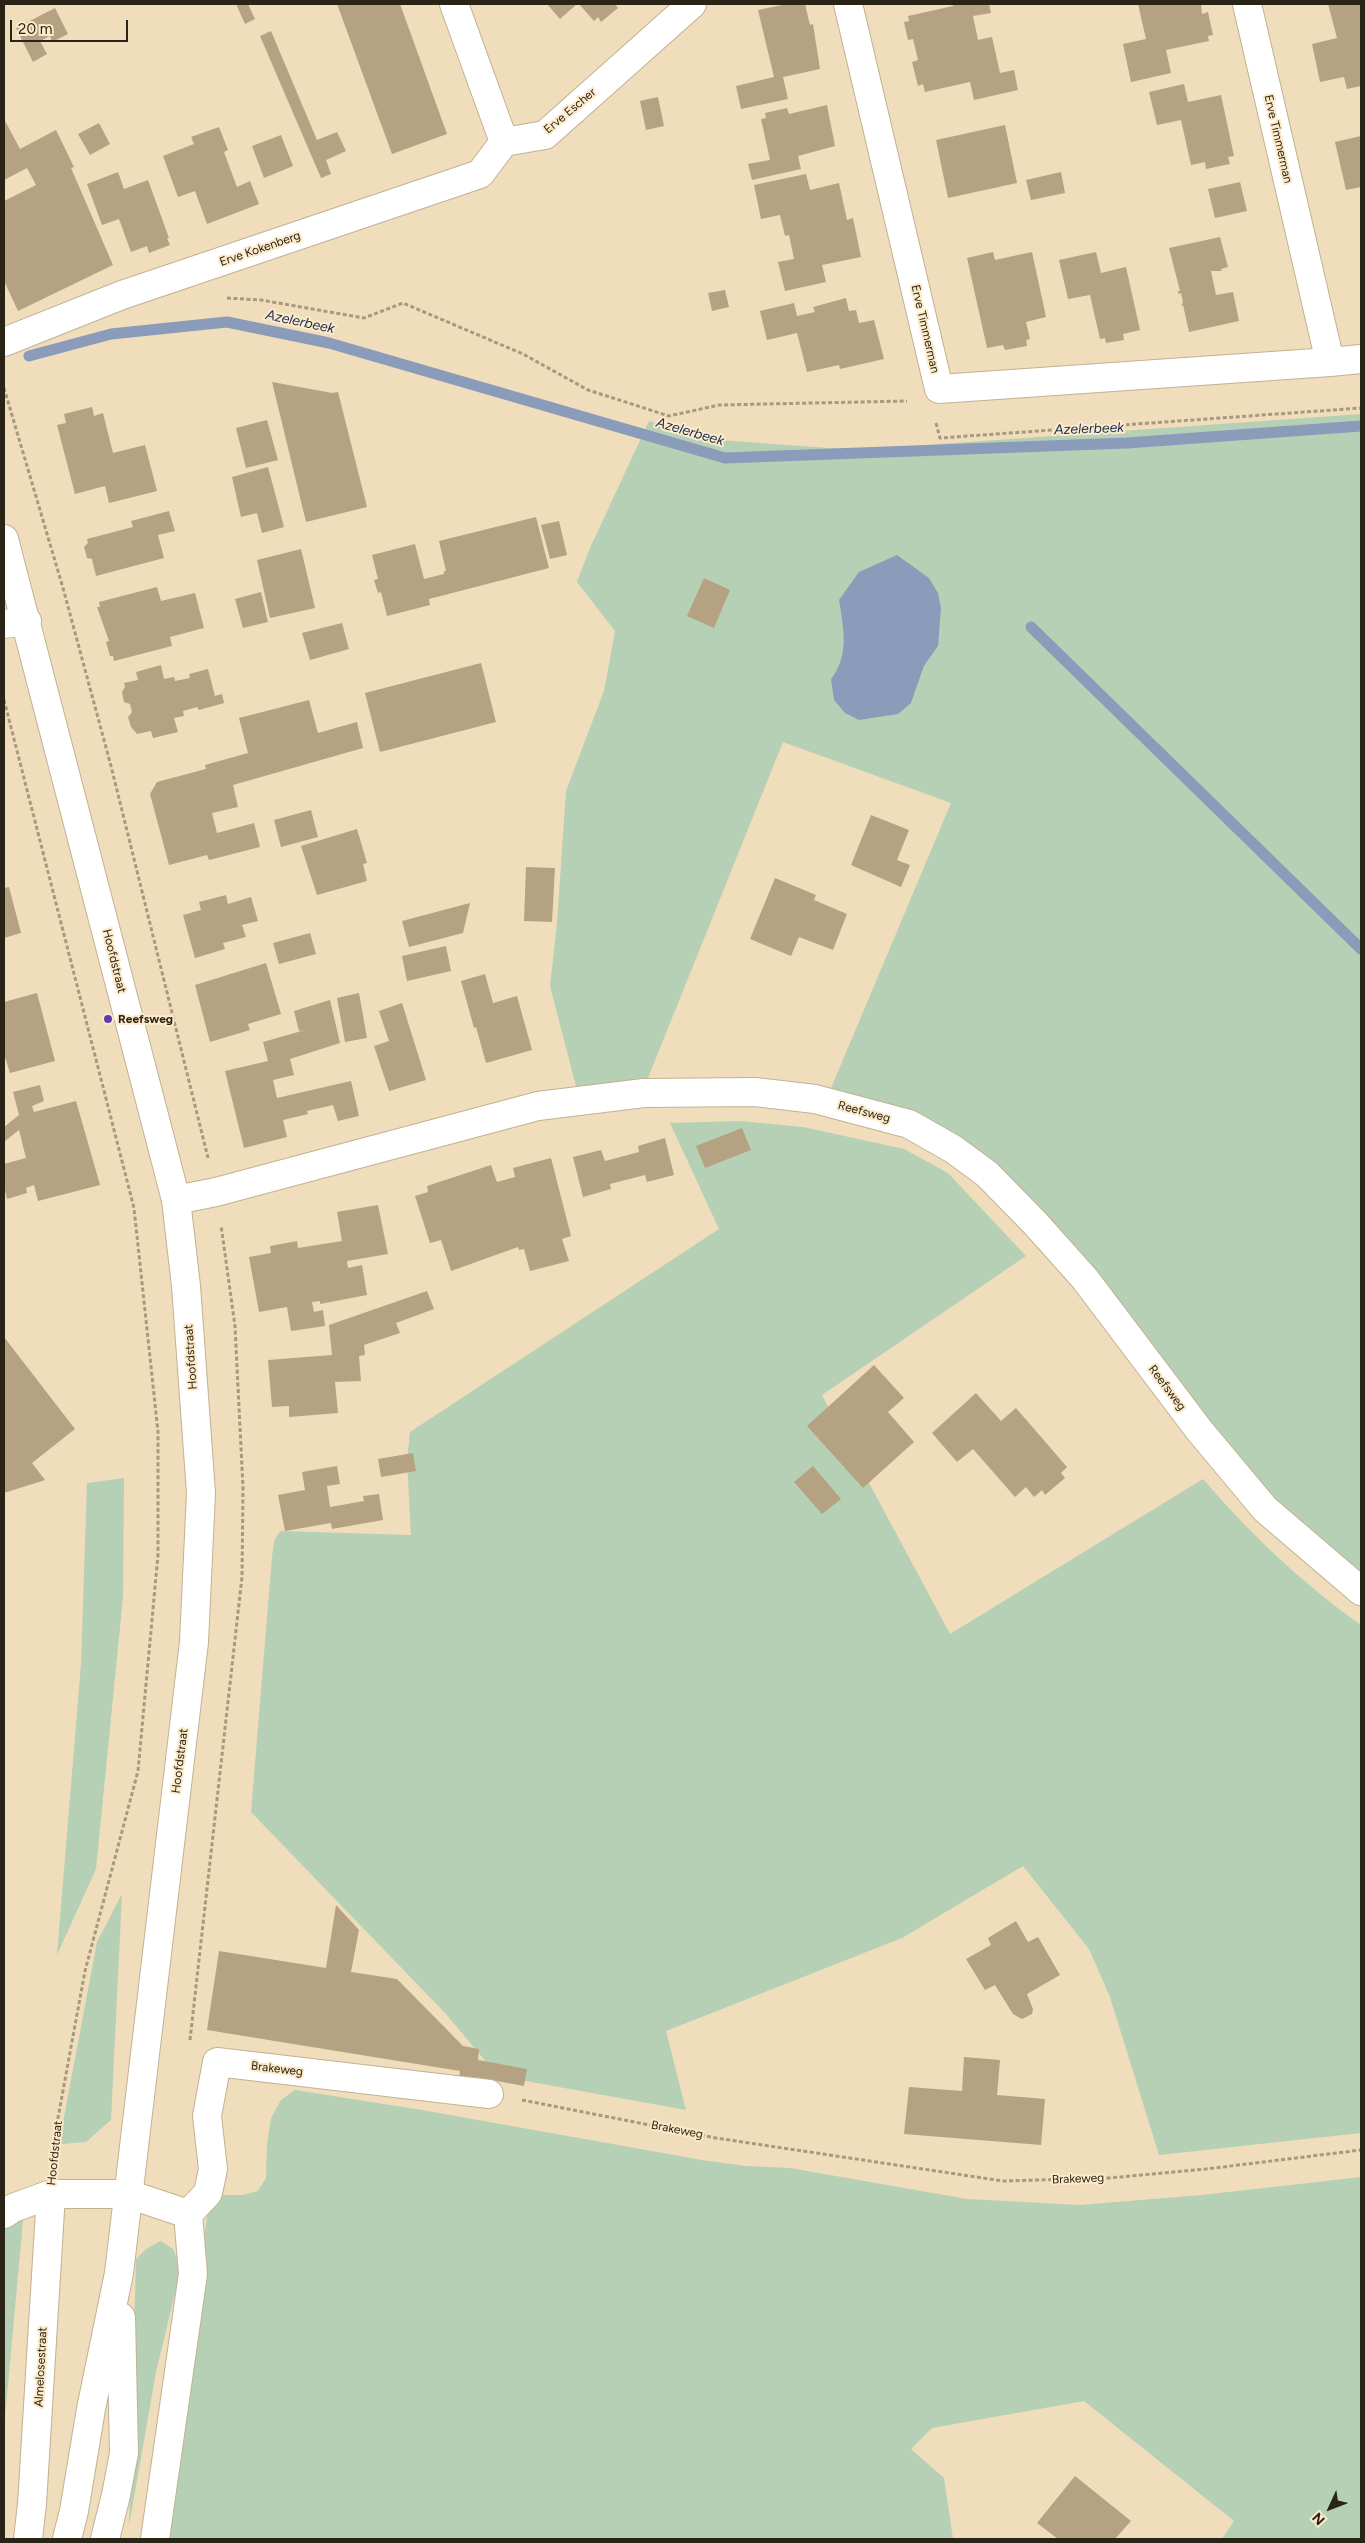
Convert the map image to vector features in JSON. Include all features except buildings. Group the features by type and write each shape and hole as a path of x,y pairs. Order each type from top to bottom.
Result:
{"street":[{"path":"454,4 504,142"},
{"name":"Erve Escher","path":"504,142 545,135 692,4"},
{"name":"Erve Timmerman","path":"848,4 939,389 1361,359"},
{"name":"Erve Timmerman","path":"1246,4 1330,362"},
{"name":"Erve Kokenberg","path":"4,342 122,295 480,174 504,142"},
{"name":"Hoofdstraat","path":"4,539 15,622 176,1200 186,1286 201,1493 194,1642 128,2194"},
{"name":"Reefsweg","path":"176,1200 216,1192 538,1106 644,1093 765,1093 815,1099 909,1124 953,1149 980,1169 1014,1202 1085,1278 1199,1430 1266,1509 1361,1591"},
{"name":"Brakeweg","path":"188,2214 208,2193 213,2169 207,2116 217,2062 489,2094"},
{"path":"4,2214 14,2208 51,2194 128,2194 188,2214 193,2274 155,2539"},
{"name":"Almelosestraat","path":"28,2539 32,2504 51,2194"},
{"path":"67,2539 119,2273 128,2194"},
{"path":"104,2539 116,2495 124,2453 119,2273"}],"path":[{"path":"221,298 260,300 364,318 403,303 523,354 588,390 669,416 719,405 914,400"},
{"path":"928,421 936,422 940,438 1361,408"},
{"name":"Hoofdstraat","path":"4,700 134,1208 158,1432 158,1555 138,1771 85,1971 55,2134 51,2194"},
{"name":"Brakeweg","path":"489,2094 716,2138 1003,2182 1109,2178 1206,2169 1361,2150"}],"green space":[{"path":"1361,414 1361,1582 1262,1490 1009,1183 962,1138 845,1096 829,1093 951,803 783,742 646,1083 578,1094 550,986 557,923 566,791 604,691 615,631 577,582 590,548 649,421 719,440 856,450","holes":["839,600 938,646 924,666 911,703 831,679 837,670 843,651 844,641"]},
{"path":"740,1121 803,1127 904,1149 948,1173 1026,1256 822,1395 950,1634 1203,1479 1239,1519 1278,1557 1318,1592 1361,1625 1361,2133 1159,2155 1110,1997 1089,1949 1023,1866 902,1938 666,2031 686,2110 498,2076 446,2014 251,1812 272,1557 274,1541 280,1531 411,1535 407,1460 410,1432 719,1229 670,1123"},
{"path":"124,1478 123,1597 96,1869 57,1955 81,1664 87,1483"},
{"path":"122,1894 111,2120 86,2142 62,2144 60,2138 97,1942"},
{"path":"295,2090 422,2110 702,2160 746,2166 790,2168 967,2199 1080,2205 1202,2195 1361,2177 1361,2539 1222,2539 1234,2521 1084,2401 932,2428 911,2449 944,2478 953,2539 162,2539 210,2195 242,2195 258,2191 266,2178 267,2144 271,2118 281,2100"},
{"path":"24,2210 4,2428 4,2222"},
{"path":"161,2241 173,2249 181,2268 156,2372 129,2526 136,2259 146,2249"}],"water":[{"path":"897,555 929,578 938,593 941,608 938,646 924,666 911,703 898,714 859,720 845,713 834,700 831,679 841,660 844,641 839,600 859,572"}],"waterway":[{"name":"Azelerbeek","path":"29,356 111,334 227,322 329,343 725,458 1127,443 1361,426"},
{"path":"1031,627 1361,949"}],"place":[{"name":"Reefsweg","path":"108,1019"}]}
